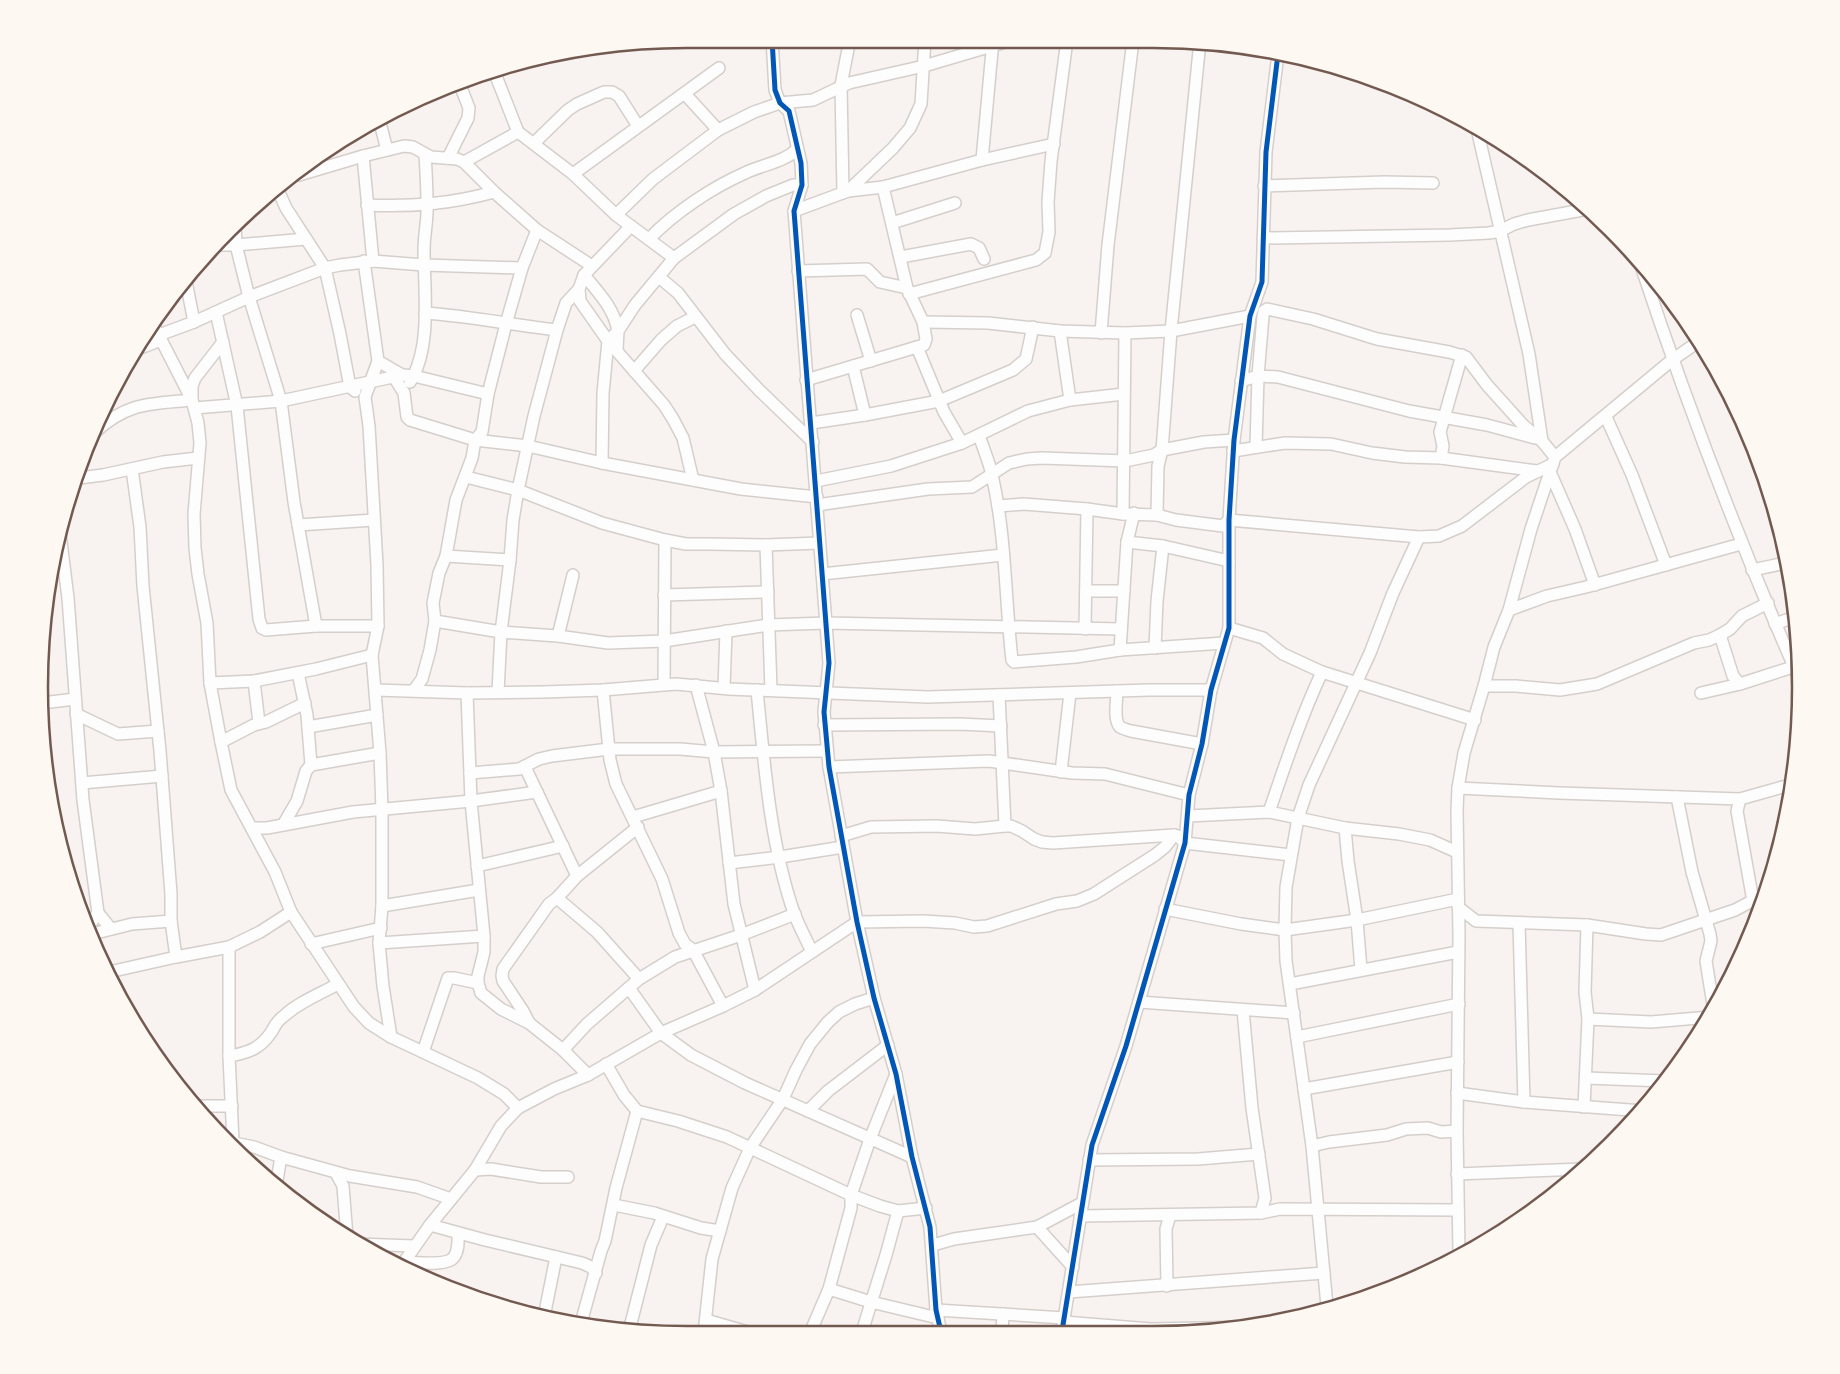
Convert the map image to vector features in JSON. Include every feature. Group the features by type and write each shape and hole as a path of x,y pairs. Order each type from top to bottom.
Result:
{"street":[{"path":"773,48 775,90 780,103 789,111 801,163 802,185 794,211 829,663 824,725 826,750 857,922 874,998 896,1074 912,1158 926,1208 933,1245 933,1274 940,1326"},
{"path":"845,192 842,85 848,48"},
{"path":"845,192 893,148 910,128 921,104 925,48"},
{"path":"616,215 653,179 718,130 754,112 780,103 813,100 842,85 924,66 978,48"},
{"path":"982,160 993,48"},
{"path":"798,271 867,269 880,282 908,291 1036,260 1045,253 1049,232 1049,187 1066,48"},
{"path":"1101,333 1108,245 1132,48"},
{"path":"1158,515 1158,466 1162,450 1170,331 1199,49"},
{"path":"1064,1324 1089,1160 1097,1128 1126,1046 1185,843 1189,795 1202,744 1211,690 1228,628 1229,520 1234,445 1250,316 1262,282 1264,186 1268,131 1277,60"},
{"path":"573,174 719,68"},
{"path":"496,76 518,132 573,174 616,215 674,258"},
{"path":"448,158 468,118 469,108 461,89"},
{"path":"534,143 568,110 604,92 612,92 619,96 638,126"},
{"path":"685,94 718,130"},
{"path":"381,126 387,150"},
{"path":"464,162 518,132"},
{"path":"1479,137 1529,354 1539,439"},
{"path":"794,211 845,192 883,187 982,160 1054,144"},
{"path":"309,172 363,156 408,146 431,157 457,159 464,162 536,230 588,270 614,316 618,331 617,350"},
{"path":"649,239 676,215 710,192 743,174 791,156 797,149"},
{"path":"425,154 428,205 424,265 425,313 423,338 403,376 407,417 410,420 475,440 528,446 602,463 817,501 972,487 1009,463 1027,459 1125,460 1154,455 1162,450 1204,442 1256,447 1285,443 1330,444 1380,454 1440,458 1537,471"},
{"path":"363,156 369,261 378,361 365,397 369,426 378,565 378,626 372,655 378,715 382,810 382,906 379,943 391,1037"},
{"path":"1264,186 1384,182 1433,183"},
{"path":"602,463 603,392 608,342 618,331 635,305 674,258 734,214 766,196 793,185 802,185"},
{"path":"806,380 924,345 926,342 923,322 908,291 883,187"},
{"path":"367,205 428,205 465,200 494,192"},
{"path":"280,194 286,208 325,268 350,387 365,397"},
{"path":"892,223 955,203"},
{"path":"1263,238 1450,235 1500,231 1528,220 1580,211"},
{"path":"498,692 501,632 513,520 542,382 566,303 579,289 588,270 632,226"},
{"path":"419,691 435,621 433,603 439,573 446,556 456,500 466,477 475,440 482,432 488,394 506,324 522,268 536,230"},
{"path":"236,235 236,245 249,297 281,401 285,444 316,626"},
{"path":"225,245 306,239"},
{"path":"901,257 971,244 979,248 984,259"},
{"path":"147,344 249,297 325,268 369,261 522,268"},
{"path":"659,277 678,293 725,354 813,442"},
{"path":"1645,280 1672,360 1741,544 1762,596 1768,603 1775,624 1791,657"},
{"path":"187,289 194,322"},
{"path":"579,289 580,301 608,342 664,405 673,419 683,438 692,480"},
{"path":"1256,447 1258,376 1263,313 1267,309 1313,319 1377,339 1462,355 1466,357 1487,386 1523,425 1539,439 1553,464 1595,585"},
{"path":"216,312 237,406 260,625 266,630 316,626 378,626"},
{"path":"425,313 457,315 506,324 557,330"},
{"path":"857,315 871,361"},
{"path":"923,322 988,323 1060,331 1125,333 1170,331 1250,316"},
{"path":"634,371 677,326 695,317"},
{"path":"811,423 865,415 939,400 1013,370 1026,359 1033,327"},
{"path":"156,330 193,404"},
{"path":"1060,331 1070,400"},
{"path":"1120,650 1128,513 1125,460 1125,333"},
{"path":"223,342 195,378 192,386 193,404 198,423 200,443 194,514 198,574 207,623 210,683 220,742 231,790 275,872 291,912 310,944 354,1007 369,1023 391,1037 478,1078 504,1094 518,1108"},
{"path":"1229,520 1419,537 1439,536 1462,526 1526,477 1553,464 1672,360 1693,345"},
{"path":"917,347 939,400 962,443"},
{"path":"1440,458 1443,446 1440,432 1446,418 1462,355"},
{"path":"378,361 403,376 488,394"},
{"path":"853,366 865,415"},
{"path":"103,425 118,414 142,405 193,404 237,406 281,401 403,376"},
{"path":"403,376 404,393"},
{"path":"1241,381 1258,376 1278,377 1409,411 1487,424 1539,439"},
{"path":"816,481 891,466 962,443 1028,411 1070,400 1124,394"},
{"path":"1606,417 1632,475 1666,565"},
{"path":"978,435 992,473 998,506 1012,660 1016,663 1120,650 1224,643"},
{"path":"82,478 103,476 163,462 198,458"},
{"path":"1459,1249 1457,1174 1458,788 1464,753 1475,720 1494,646 1509,610 1531,529 1553,464"},
{"path":"132,469 140,527 144,603 158,731 171,894 171,921 176,957"},
{"path":"466,477 518,490 602,523 686,544 766,545 819,542"},
{"path":"998,506 1024,504 1158,515 1176,520 1223,526 1229,520"},
{"path":"1086,629 1087,509"},
{"path":"298,525 374,520"},
{"path":"1327,1303 1312,1146 1290,984 1285,930 1286,887 1298,818 1309,785 1370,653 1393,593 1419,537"},
{"path":"664,684 665,540"},
{"path":"1127,542 1163,546 1229,560"},
{"path":"1509,610 1547,596 1595,585 1741,544"},
{"path":"766,545 771,690"},
{"path":"1154,648 1163,546"},
{"path":"62,552 68,598 82,783 98,912 111,929"},
{"path":"822,574 1003,555"},
{"path":"446,556 510,560"},
{"path":"1752,570 1780,564"},
{"path":"558,636 573,575"},
{"path":"1087,591 1124,591"},
{"path":"664,595 768,592"},
{"path":"1484,686 1516,686 1560,690 1597,684 1694,643 1709,640 1720,635 1730,629 1742,616 1768,603"},
{"path":"1775,624 1788,619"},
{"path":"435,621 501,632 558,636 608,643 664,641 768,625 826,623 1121,629"},
{"path":"1228,628 1263,638 1283,654 1322,672 1475,720"},
{"path":"724,688 726,631"},
{"path":"1720,635 1733,676 1740,684"},
{"path":"210,683 254,681 298,673 372,655"},
{"path":"1701,693 1740,684 1792,667"},
{"path":"1269,812 1310,698 1322,672"},
{"path":"298,673 305,704 312,765"},
{"path":"254,681 259,723"},
{"path":"376,690 467,693 603,690 664,684 826,692 884,697 1211,690"},
{"path":"696,685 714,752 721,791 734,904 755,990"},
{"path":"603,690 610,760 616,784 662,879 679,933 685,944 694,950 723,1006"},
{"path":"757,690 763,752 780,857 795,914 812,952"},
{"path":"1118,691 1116,716 1117,724 1121,728 1202,744"},
{"path":"467,693 471,801 484,936 484,952 478,983 484,996 501,1009 529,1023 564,1050 588,1075"},
{"path":"1061,772 1070,694"},
{"path":"999,695 1005,826"},
{"path":"48,702 75,698"},
{"path":"220,742 305,704"},
{"path":"76,714 118,734 158,731"},
{"path":"308,726 378,715"},
{"path":"824,725 960,724 1001,726"},
{"path":"470,773 506,771 525,767 539,759 552,756 609,750 680,749 714,752 763,752 826,750"},
{"path":"283,825 298,801 306,771 312,765 380,753"},
{"path":"829,767 968,762 1002,763 1061,772 1105,774 1189,795"},
{"path":"525,767 577,876"},
{"path":"82,783 162,776"},
{"path":"1458,788 1740,799 1784,786"},
{"path":"529,1023 524,1011 503,982 502,972 549,904 558,898 577,876 635,822 721,791"},
{"path":"252,828 267,828 353,812 471,801 537,792"},
{"path":"1677,797 1692,872 1710,934 1711,941 1706,961 1712,998"},
{"path":"1740,799 1736,811 1753,901"},
{"path":"1188,816 1269,812 1345,828 1399,834 1430,840 1457,852"},
{"path":"729,863 780,857 842,841 872,827 937,826 975,830 1012,826 1034,839 1047,843 1174,835 1178,836 1185,843 1291,855"},
{"path":"260,843 267,828"},
{"path":"1345,828 1357,920 1361,970"},
{"path":"404,1261 450,1199 475,1170 501,1126 518,1108 554,1089 588,1075 661,1033 755,990 857,922 923,921 955,923 974,927 987,926 1056,904 1077,901 1094,894 1154,855 1174,835"},
{"path":"477,866 563,846"},
{"path":"382,906 479,890"},
{"path":"558,898 597,932 639,979"},
{"path":"1459,935 1476,921 1587,925 1661,935 1735,910 1757,899"},
{"path":"1165,909 1241,924 1285,930 1458,903"},
{"path":"1458,903 1476,921"},
{"path":"92,921 98,912"},
{"path":"114,971 229,947 260,932 291,912"},
{"path":"564,1050 587,1024 639,979 675,957 741,935 795,914"},
{"path":"96,933 132,924 171,921"},
{"path":"1519,923 1524,1102"},
{"path":"1584,1108 1587,1078 1588,1019 1585,992 1587,925"},
{"path":"310,944 381,928"},
{"path":"379,943 484,936"},
{"path":"229,947 231,1135"},
{"path":"1290,984 1458,952"},
{"path":"423,1052 448,978 478,983"},
{"path":"230,1056 248,1053 255,1049 262,1044 282,1017 338,984"},
{"path":"629,988 661,1033 711,1066 870,1139 901,1151 912,1158"},
{"path":"705,1326 712,1259 732,1188 750,1148 783,1099 810,1044 828,1022 839,1012 874,998"},
{"path":"1139,1002 1294,1013"},
{"path":"1297,1037 1458,1004"},
{"path":"1243,1010 1252,1108 1265,1198 1261,1213"},
{"path":"1588,1019 1651,1022 1700,1018"},
{"path":"808,1111 843,1079 888,1045"},
{"path":"1304,1089 1458,1062"},
{"path":"606,1064 624,1095 637,1111 678,1121 728,1137 851,1195 898,1211 926,1208"},
{"path":"813,1326 829,1289 851,1208 851,1195 870,1139 896,1074"},
{"path":"1587,1078 1656,1081"},
{"path":"1457,1093 1584,1108 1633,1110"},
{"path":"204,1106 232,1106"},
{"path":"583,1317 605,1240 614,1205 616,1188 637,1111"},
{"path":"1312,1146 1387,1135 1406,1129 1428,1128 1441,1132 1457,1131"},
{"path":"241,1145 336,1173 347,1181 397,1182 450,1199"},
{"path":"1089,1160 1198,1159 1259,1154"},
{"path":"277,1178 281,1157"},
{"path":"475,1170 491,1169 541,1177 568,1177"},
{"path":"1457,1174 1573,1169"},
{"path":"347,1181 347,1228"},
{"path":"1265,1198 1280,1209"},
{"path":"933,1245 954,1239 1037,1227 1082,1204"},
{"path":"614,1205 701,1228 720,1231"},
{"path":"1080,1216 1261,1213 1280,1209 1458,1210"},
{"path":"864,1326 898,1211"},
{"path":"1167,1286 1166,1229 1170,1215"},
{"path":"631,1324 651,1245 663,1217"},
{"path":"430,1225 577,1262 591,1267 596,1273"},
{"path":"1037,1227 1073,1267"},
{"path":"408,1263 447,1262 454,1258 458,1248 458,1233"},
{"path":"374,1245 414,1246"},
{"path":"577,1262 601,1251"},
{"path":"545,1310 556,1257"},
{"path":"1069,1292 1324,1273"},
{"path":"829,1289 871,1302 937,1314 1003,1314 1064,1324 1099,1326"},
{"path":"1002,1326 1003,1314"},
{"path":"706,1320 727,1326"}],"cycle path":[{"path":"773,48 775,90 780,103 789,111 801,163 802,185 794,211 829,663 824,712 829,767 857,922 874,998 896,1074 912,1157 930,1227 936,1310 940,1326"},
{"path":"1063,1326 1092,1145 1126,1046 1185,843 1189,795 1202,744 1211,690 1229,628 1229,520 1234,440 1250,316 1262,282 1266,152 1277,60"}]}
